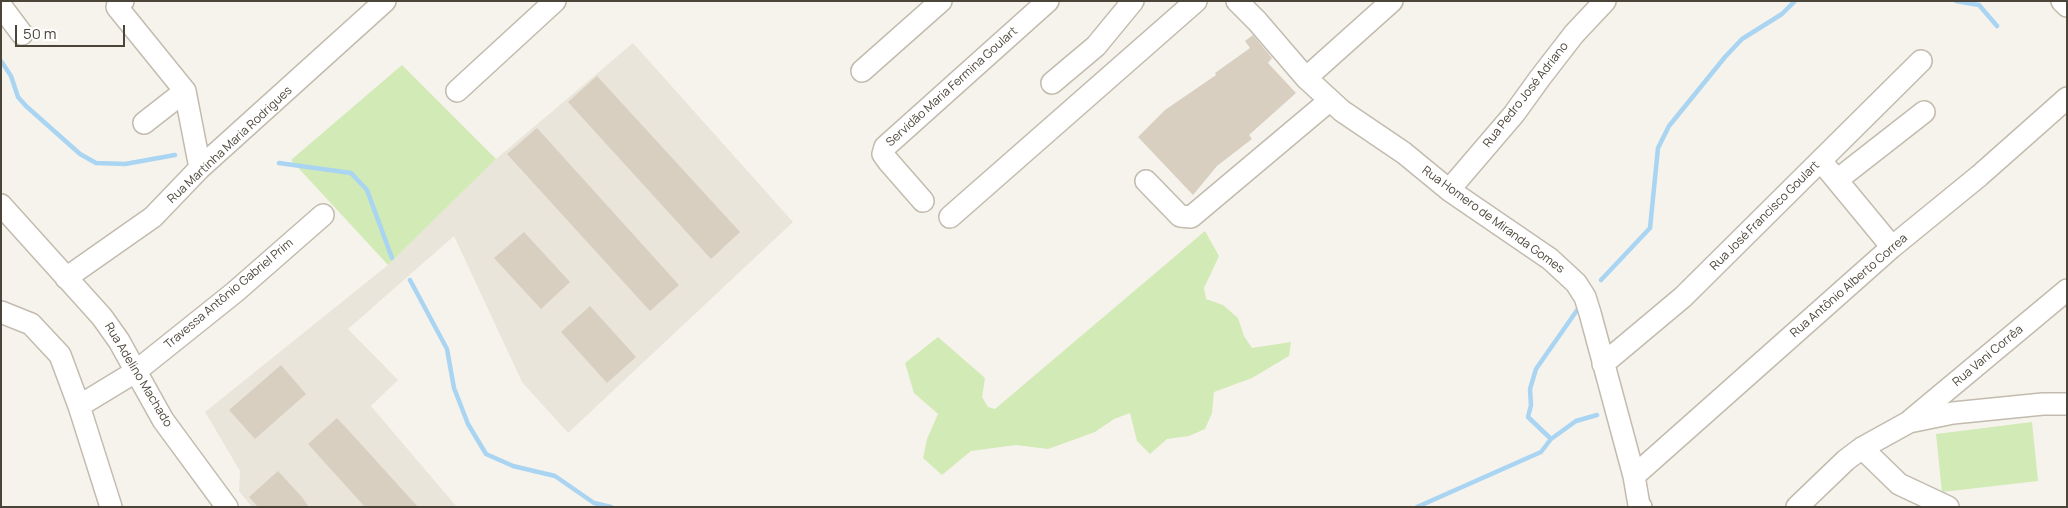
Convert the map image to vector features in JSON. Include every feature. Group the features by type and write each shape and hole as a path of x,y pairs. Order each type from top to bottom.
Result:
{"street":[{"path":"123,1 117,7 185,91 200,168"},
{"name":"Rua Martinha Maria Rodrigues","path":"66,278 153,216 200,168 385,1"},
{"path":"457,91 555,1"},
{"path":"862,71 941,1"},
{"name":"Servidão Maria Fermina Goulart","path":"923,201 883,154 885,147 1048,1"},
{"path":"1052,83 1096,46 1133,1"},
{"path":"950,216 1196,1"},
{"name":"Rua Homero de Miranda Gomes","path":"1237,1 1258,21 1306,78 1342,111 1404,153 1449,190 1550,259 1576,283 1590,313 1634,476 1639,506"},
{"path":"1306,78 1392,1"},
{"name":"Rua Pedro José Adriano","path":"1449,190 1514,114 1574,34 1605,1"},
{"path":"2062,1 2067,6"},
{"path":"1,6 22,34"},
{"name":"Rua José Francisco Goulart","path":"1604,364 1683,296 1921,61"},
{"path":"144,122 185,91"},
{"name":"Rua Antônio Alberto Correa","path":"1634,476 1892,247 1979,176 2067,98"},
{"path":"1146,181 1180,216 1191,217 1330,101"},
{"path":"1837,180 1924,112"},
{"path":"1821,161 1892,247"},
{"name":"Rua Adelino Machado","path":"1,205 102,318 119,341 163,420 227,507"},
{"name":"Travessa Antônio Gabriel Prim","path":"79,406 136,372 235,292 323,215"},
{"name":"Rua Vani Corrêa","path":"1909,422 2067,290"},
{"path":"1,312 31,324 60,355 79,406 110,507"},
{"path":"1797,507 1846,460 1862,448 1909,422 1953,413 2043,404 2067,404"},
{"path":"1862,448 1899,484 1948,507"}],"shaded area":[{"path":"633,43 793,222 568,433 522,382 454,236 348,329 398,380 371,406 457,507 252,507 239,491 240,471 205,412 388,265 496,159"}],"green space":[{"path":"402,65 496,159 388,265 291,160"},
{"path":"1205,231 1219,256 1204,288 1206,299 1223,305 1238,318 1244,336 1252,348 1291,342 1289,356 1252,378 1214,392 1212,413 1205,429 1189,436 1167,439 1150,454 1137,441 1130,413 1114,419 1095,432 1048,449 1016,445 971,451 942,475 923,458 927,439 938,414 914,393 905,363 938,337 985,378 982,397 988,407 995,409"},
{"path":"2032,422 2038,481 1942,492 1936,434"}],"building":[{"path":"1253,35 1272,58 1268,63 1296,93 1249,135 1252,139 1217,166 1193,195 1138,137 1165,110 1216,75 1215,73 1250,48 1245,41"},
{"path":"597,76 740,232 711,259 568,102"},
{"path":"537,128 679,285 650,311 507,154"},
{"path":"524,232 570,282 541,309 494,258"},
{"path":"590,306 636,357 607,383 561,332"},
{"path":"281,365 306,394 255,439 229,410"},
{"path":"337,418 418,507 365,507 308,444"},
{"path":"278,471 309,507 258,507 249,497"}],"waterway":[{"path":"1601,280 1650,228 1658,148 1669,126 1742,39 1782,14 1795,1"},
{"path":"1956,1 1979,5 1997,26"},
{"path":"1,61 11,76 18,97 26,106 80,154 96,163 125,164 175,155"},
{"path":"279,163 351,173 367,190 392,258"},
{"path":"410,280 447,349 454,388 468,424 486,454 513,466 555,476 594,503 611,507"},
{"path":"1551,439 1528,417 1531,405 1530,389 1536,369 1580,306"},
{"path":"1417,507 1541,452 1551,439 1576,421 1597,415"}]}
